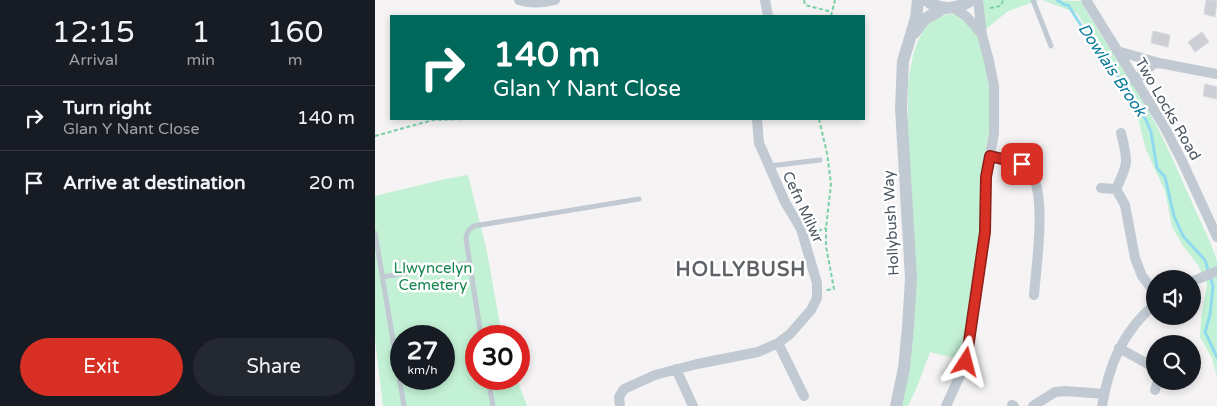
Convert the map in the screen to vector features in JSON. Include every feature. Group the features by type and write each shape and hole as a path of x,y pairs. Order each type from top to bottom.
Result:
{"street":[{"path":"519,0 527,3 545,3 555,0"},
{"path":"765,0 768,15"},
{"name":"Hollybush Way","path":"896,406 904,368 911,278 901,108 903,61 916,18 918,0"},
{"path":"926,0 967,17 981,35"},
{"name":"Two Locks Road","path":"1086,0 1164,126 1217,237"},
{"name":"Hollybush Way","path":"909,39 925,19 949,8 965,4 976,4"},
{"path":"946,406 966,362 985,232 986,177 994,133 994,86 981,35 976,4"},
{"path":"1117,51 1159,63 1217,74"},
{"path":"1135,80 1153,64 1159,63"},
{"name":"Cefn Milwr","path":"757,124 759,144 803,237 817,283 817,291"},
{"path":"1116,189 1127,161 1121,133"},
{"path":"990,156 1022,164 1029,168 1034,176 1039,214 1040,280 1034,295"},
{"path":"1101,188 1116,189"},
{"path":"1116,189 1125,205 1135,258 1146,281"},
{"path":"1201,277 1217,271"},
{"path":"620,406 619,397 624,389 655,376 676,369 758,352 778,343 790,334 811,310 817,298 817,291"},
{"path":"1102,406 1107,380 1119,348 1131,328 1146,313"},
{"path":"778,343 804,396"},
{"path":"1119,348 1146,363"},
{"path":"676,369 693,406"},
{"path":"1033,406 1055,392 1104,394"}],"lane":[{"path":"1033,0 1051,46"},
{"path":"769,166 821,160"},
{"path":"479,325 466,239 467,232 474,226 639,199"},
{"path":"375,233 404,406"},
{"path":"382,277 469,263"},
{"path":"490,390 493,406"}],"path":[{"path":"805,0 805,4 832,12"},
{"path":"831,15 835,0"},
{"path":"976,4 1001,6 1003,0"},
{"path":"375,136 433,120"},
{"path":"817,291 834,289 826,246 831,184 827,153 819,120"},
{"path":"803,237 826,228"}],"green space":[{"path":"983,0 1039,0 1008,11 985,30 981,13"},
{"path":"1042,0 1081,1 1155,123 1208,237 1217,261 1217,377 1212,358 1200,335 1207,284 1198,265 1183,246 1172,227 1165,191 1146,150 1137,114 1121,84 1077,13"},
{"path":"950,14 956,15 980,37 991,86 990,125 982,172 982,213 979,250 966,361 930,352 908,406 901,406 906,385 908,85 914,52 923,32 939,18"},
{"name":"Llwyncelyn Cemetery","path":"468,175 487,252 500,325 465,325 465,390 521,390 527,406 383,406 375,339 375,196"}],"building":[{"path":"1206,0 1217,0 1215,17 1204,14"},
{"path":"1153,31 1170,35 1168,47 1151,43"},
{"path":"1202,32 1209,42 1195,52 1188,42"},
{"path":"1205,84 1217,87 1217,99 1203,96"}],"waterway":[{"name":"Dowlais Brook","path":"1057,0 1068,5 1089,38 1097,44 1146,120 1151,132 1157,168 1165,177 1174,216 1183,236 1205,260 1213,286 1210,315 1205,332 1217,357"}],"district":[{"name":"HOLLYBUSH","path":"741,270"}],"route":[{"path":"966,362 978,291 985,232 986,177 990,156 1022,164"}]}
